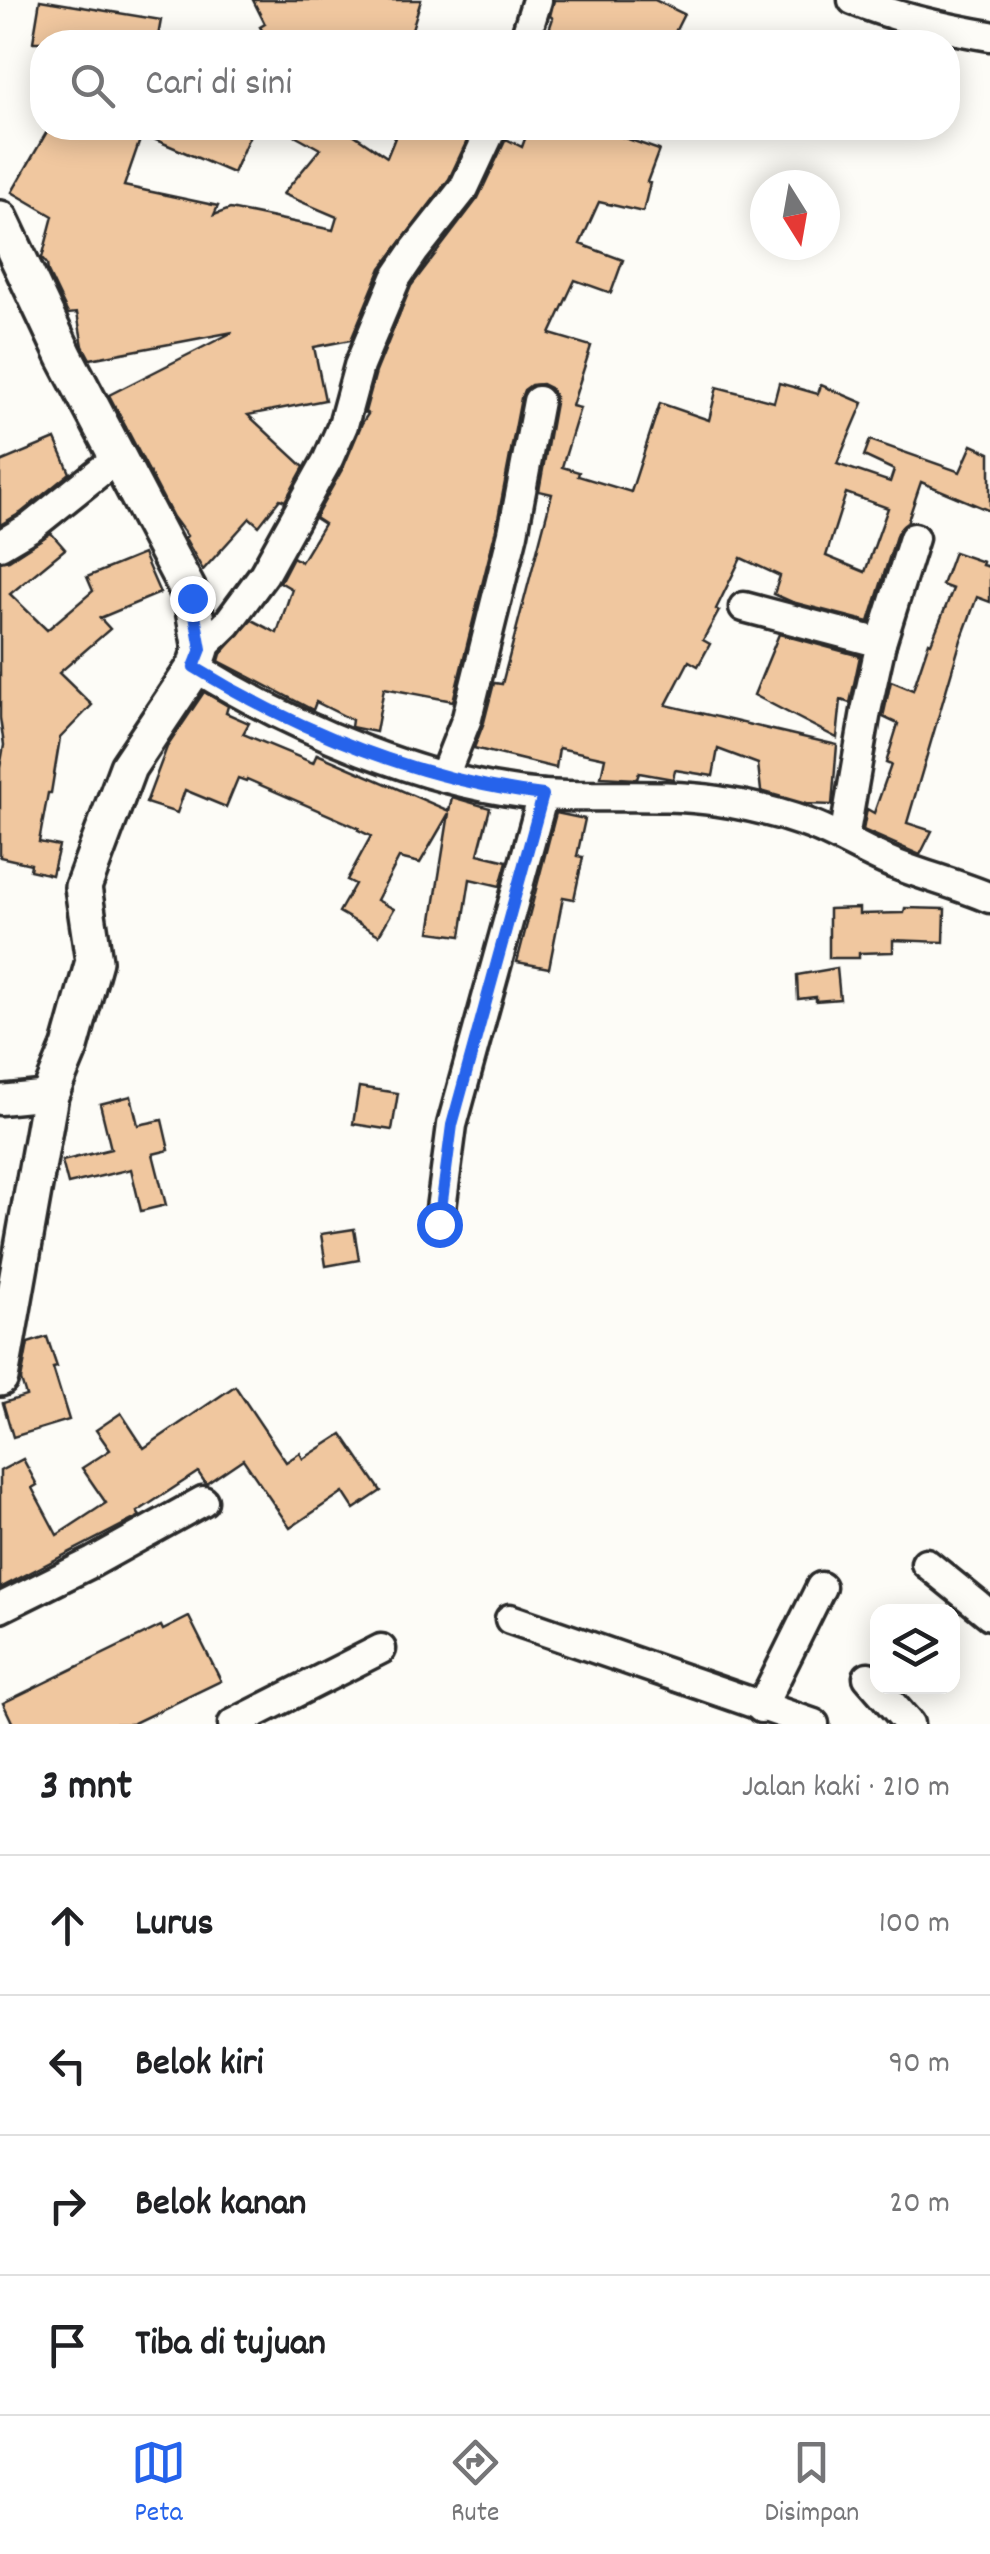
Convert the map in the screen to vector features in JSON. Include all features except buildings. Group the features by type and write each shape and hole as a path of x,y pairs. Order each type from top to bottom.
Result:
{"street":[{"path":"528,30 537,0"},
{"path":"854,0 956,30"},
{"path":"960,31 990,36"},
{"path":"0,1378 50,1095 70,1047 94,961 83,887 128,767 198,658 264,574 328,459 343,424 359,366 396,278 464,188 486,140"},
{"path":"0,219 66,357 192,598 198,658 223,684 312,729 444,776 543,795 719,801 805,822 897,865 990,898"},
{"path":"444,776 467,718 513,534 538,401"},
{"path":"0,545 32,526 118,457"},
{"path":"844,838 881,644 914,538"},
{"path":"744,607 881,644"},
{"path":"439,1224 452,1125 543,795"},
{"path":"0,1100 50,1095"},
{"path":"0,1608 93,1562 203,1500"},
{"path":"926,1563 990,1615"},
{"path":"762,1708 821,1587"},
{"path":"510,1619 814,1724"},
{"path":"233,1724 380,1648"},
{"path":"868,1677 909,1724"}],"route":[{"path":"192,598 201,649 194,667 258,704 371,753 444,776 543,795 452,1125 439,1224"}]}
